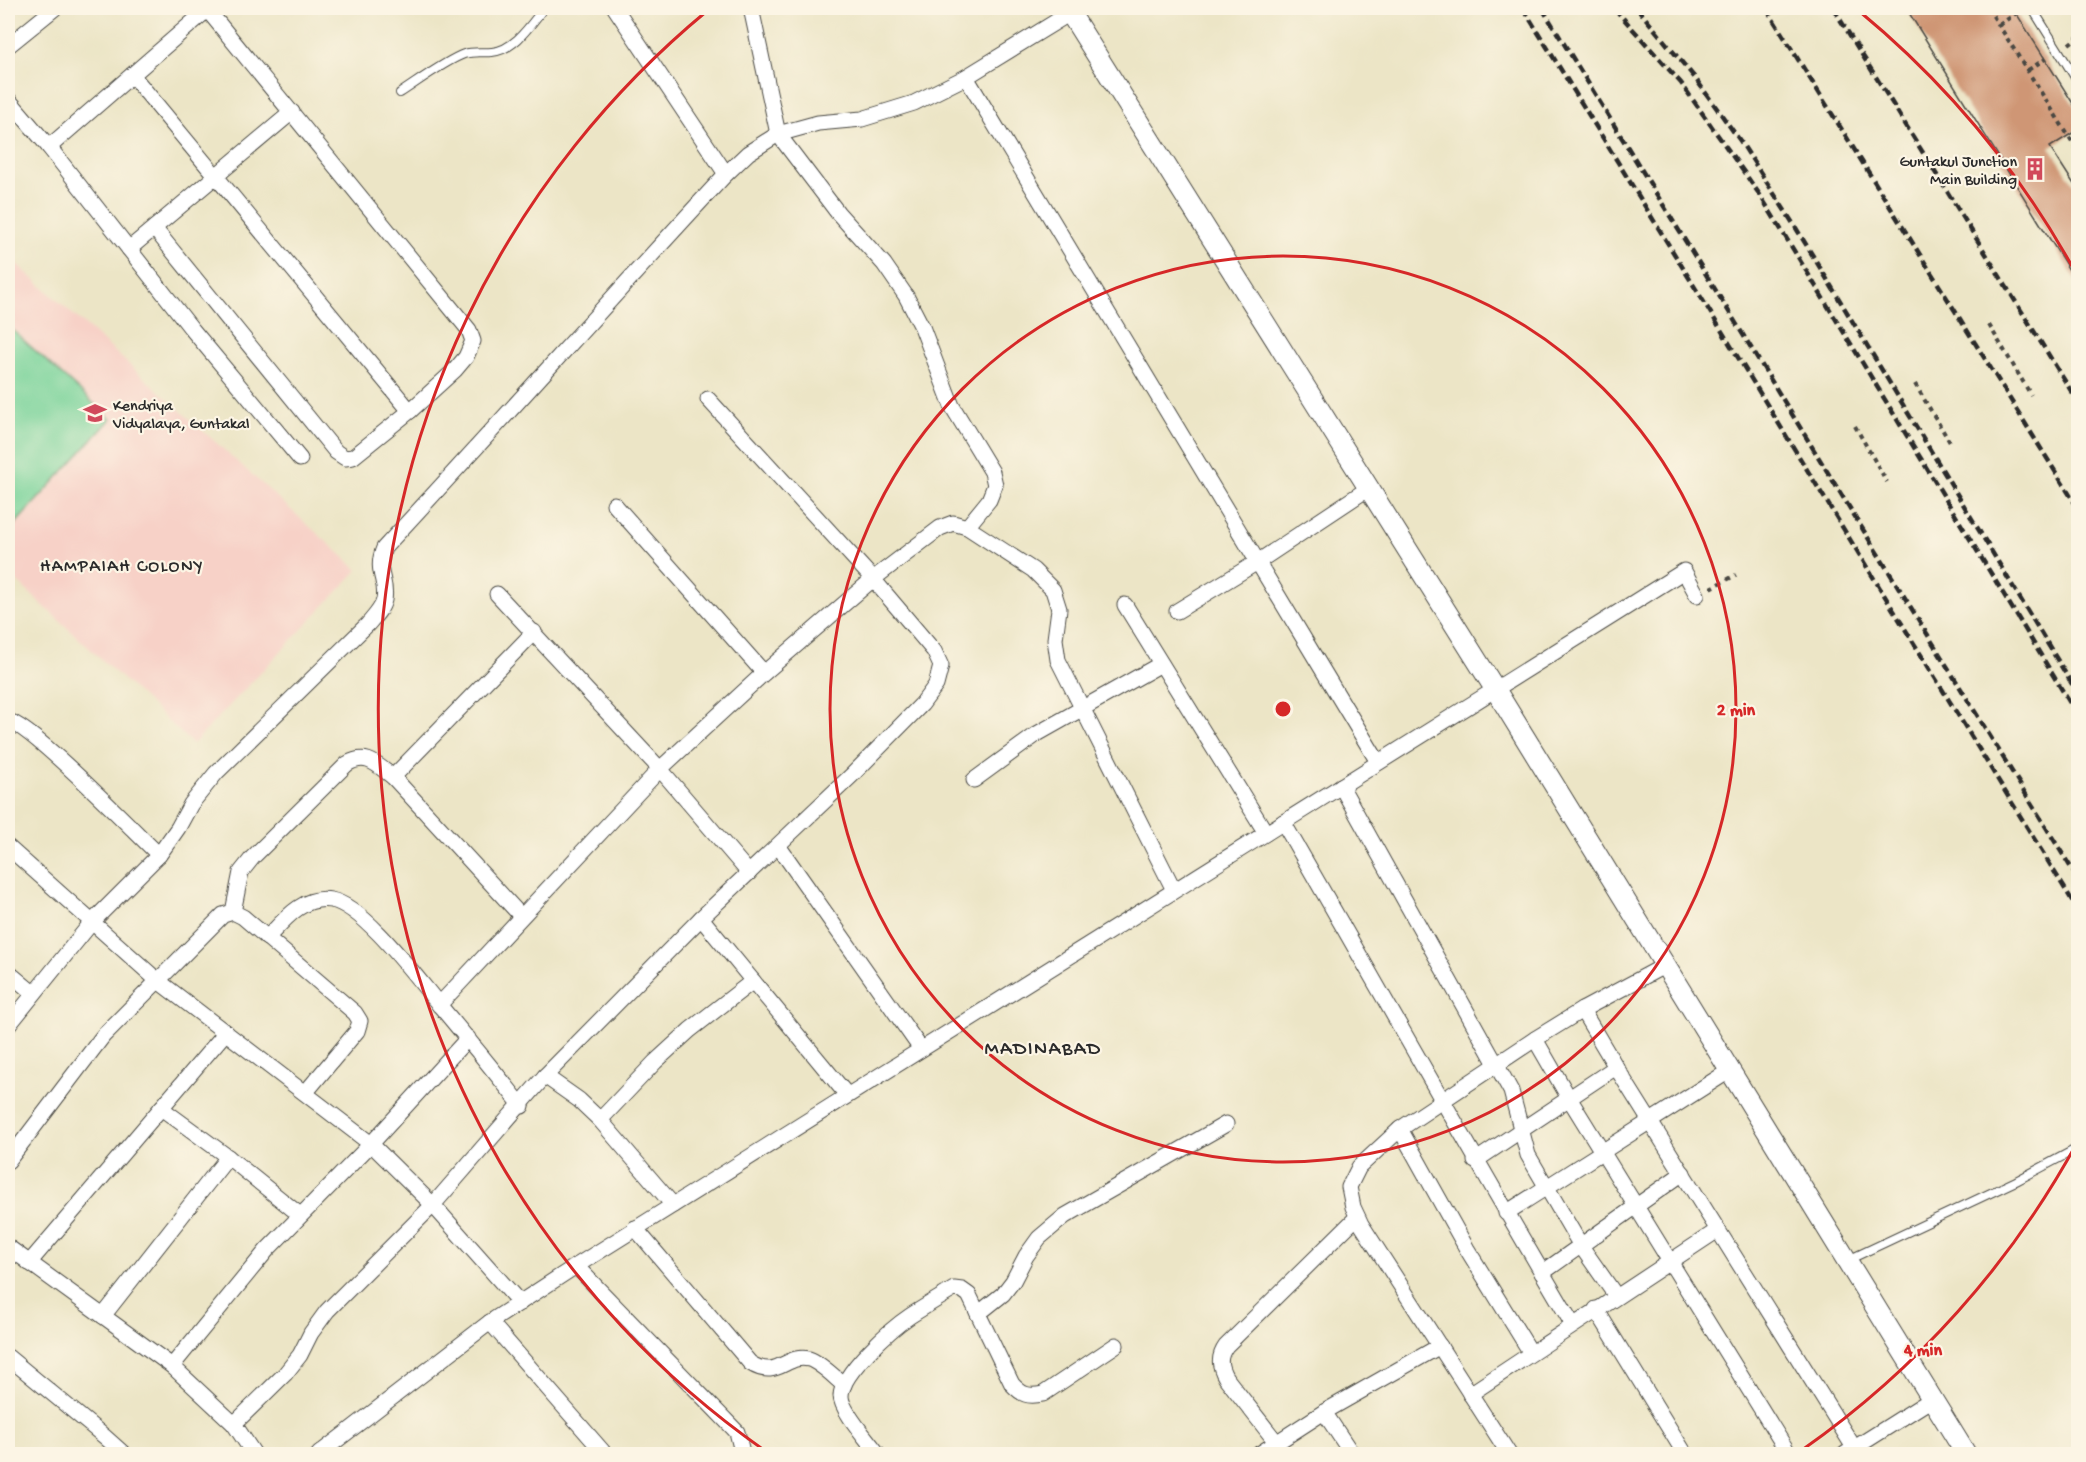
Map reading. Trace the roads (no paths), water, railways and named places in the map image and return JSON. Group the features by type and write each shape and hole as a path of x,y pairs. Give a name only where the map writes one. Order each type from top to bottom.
{"street":[{"path":"8,46 55,8"},
{"path":"49,147 207,8 469,330 473,341 466,357 410,411 354,457 345,458 336,452 154,228"},
{"path":"615,8 726,174"},
{"path":"751,8 778,134 831,205 885,264 906,296 922,327 952,406 992,472 995,485 989,500 967,527"},
{"path":"8,1026 92,922 159,855 191,804 216,773 368,624 384,599 379,560 384,548 726,174 748,153 778,134 818,123 862,119 914,103 966,77 1068,10 1495,689 1966,1455"},
{"path":"132,75 410,411"},
{"path":"966,77 1378,762"},
{"path":"8,99 49,147 191,328 300,459"},
{"path":"129,249 292,112"},
{"path":"234,1424 285,1374 300,1355 311,1333 327,1311 433,1205 522,1106 545,1076 701,918 851,777 922,704 936,685 941,666 934,651 873,579 708,399"},
{"path":"1177,611 1259,561 1368,488"},
{"path":"614,504 764,673"},
{"path":"439,1005 660,769 764,673 873,579 940,528 952,523 967,527 1033,570 1053,590 1059,609 1055,639 1058,660 1174,891"},
{"path":"319,1455 490,1322 635,1228 1495,689 1684,572 1697,596"},
{"path":"497,594 660,769 749,873"},
{"path":"1125,605 1266,833"},
{"path":"393,777 534,632"},
{"path":"974,780 1037,734 1161,664"},
{"path":"8,722 22,728 95,793 159,855"},
{"path":"233,912 242,872 253,856 346,765 356,759 364,759 393,777 521,916"},
{"path":"1341,786 1511,1091 1528,1155 1581,1246 1616,1296"},
{"path":"1283,822 1444,1100 1475,1161 1573,1325"},
{"path":"779,847 921,1050"},
{"path":"8,848 157,980 371,1144 433,1205 520,1303"},
{"path":"267,938 293,911 309,902 330,900 347,906 404,960 522,1106"},
{"path":"8,1161 103,1036 223,915 233,912 243,917 355,1013 360,1022 357,1031 306,1092"},
{"path":"701,918 847,1095"},
{"path":"1509,1455 1357,1217 1349,1187 1359,1167 1400,1129 1535,1039 1582,1010 1664,966"},
{"path":"8,972 33,993"},
{"path":"600,1120 655,1062 690,1030 753,981"},
{"path":"1582,1010 1853,1453 1932,1399"},
{"path":"29,1263 226,1032"},
{"path":"172,1365 267,1250 371,1144 468,1038"},
{"path":"1535,1039 1789,1455"},
{"path":"1475,1161 1616,1067"},
{"path":"1506,1213 1729,1071"},
{"path":"545,1076 579,1100 600,1120 673,1205"},
{"path":"161,1108 228,1157 300,1215"},
{"path":"978,1314 1003,1294 1039,1238 1065,1216 1226,1124"},
{"path":"1400,1129 1467,1249 1531,1353"},
{"path":"103,1316 228,1157"},
{"path":"1542,1273 1683,1173"},
{"path":"1277,1443 1226,1378 1220,1367 1221,1353 1357,1217"},
{"path":"635,1228 750,1363 760,1370 772,1370 801,1358 812,1360 844,1385"},
{"path":"1470,1394 1669,1260 1718,1230"},
{"path":"8,1247 172,1365 234,1424 254,1455"},
{"path":"576,1266 737,1432 741,1448 738,1455"},
{"path":"878,1455 847,1411 841,1397 844,1385 854,1370 883,1338 909,1317 954,1289 962,1290 969,1295 1012,1384 1021,1394 1030,1396 1043,1394 1116,1345"},
{"path":"1596,1309 1684,1455"},
{"path":"490,1322 605,1455"},
{"path":"1259,1455 1324,1412 1440,1346"},
{"path":"8,1357 124,1455"},
{"path":"1324,1412 1352,1455"}],"lane":[{"path":"400,93 463,54 477,51 494,52 508,47 544,8"},
{"path":"2032,8 2079,82"},
{"path":"1846,1261 2016,1181 2079,1148"}],"railway":[{"path":"1523,8 2078,910"},
{"path":"1542,8 2078,879"},
{"path":"1614,8 1681,83 1760,195 2078,716"},
{"path":"1637,8 1695,78 1741,142 1796,228 2078,694"},
{"path":"1766,8 2078,508"},
{"path":"1833,8 2078,402"}],"place":[{"name":"Guntakul Junction Main Building","path":"2035,169"},
{"name":"Kendriya Vidyalaya, Guntakal","path":"95,413"}],"district":[{"name":"HAMPAIAH COLONY","path":"122,565"},
{"name":"MADINABAD","path":"1043,1047"}]}
